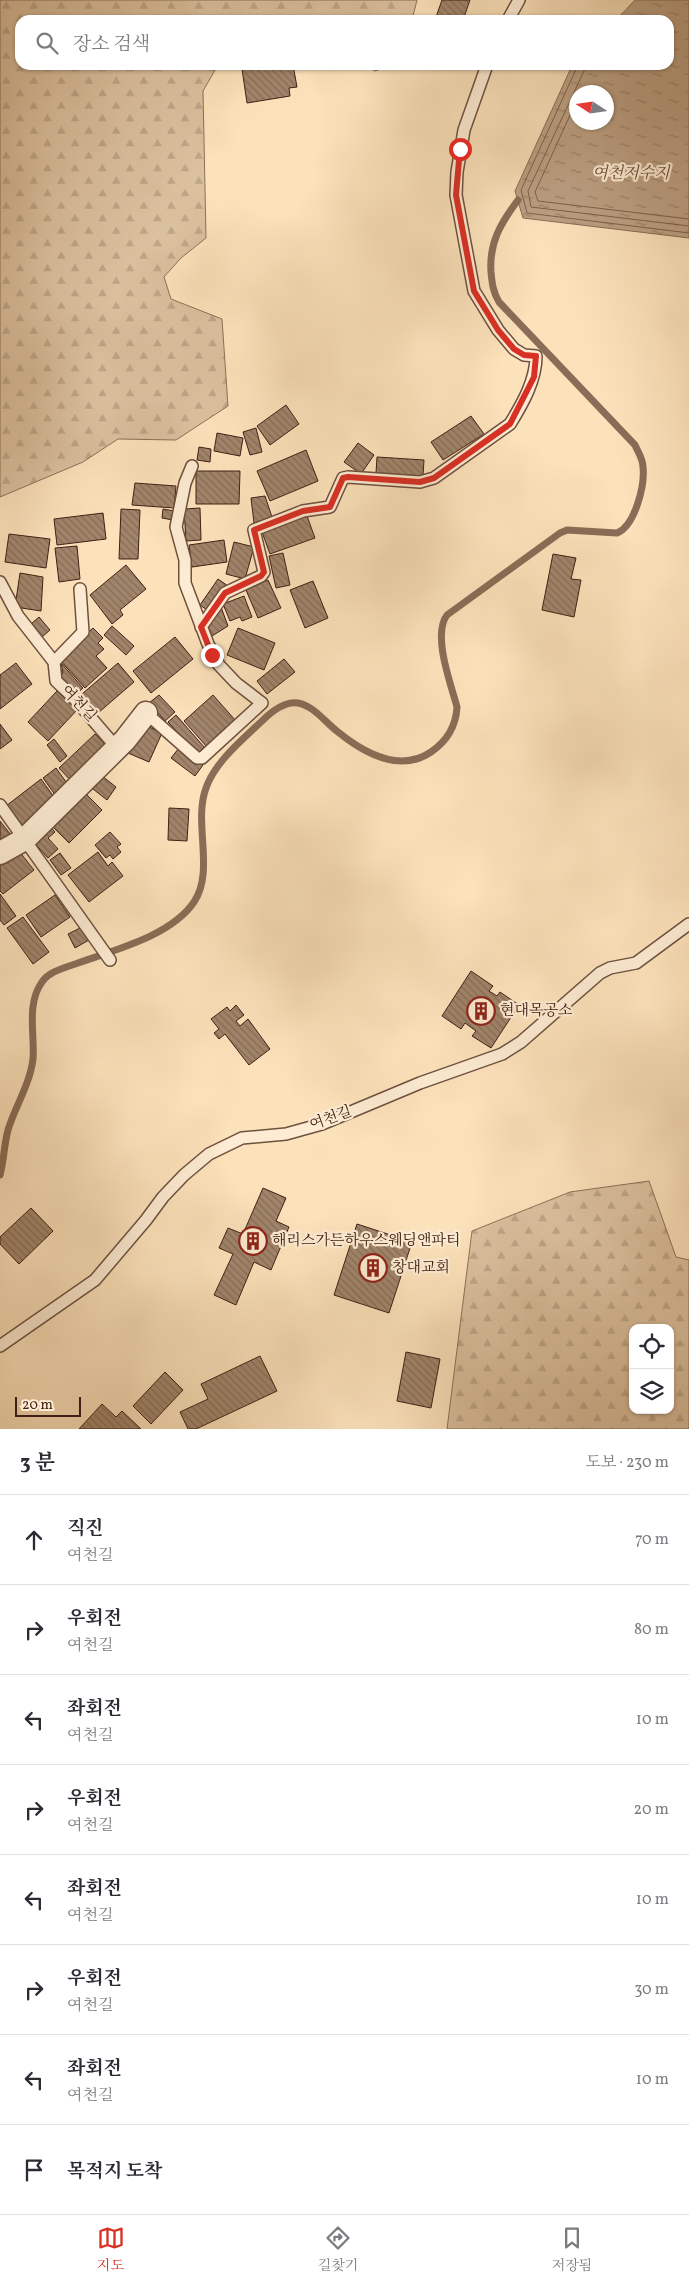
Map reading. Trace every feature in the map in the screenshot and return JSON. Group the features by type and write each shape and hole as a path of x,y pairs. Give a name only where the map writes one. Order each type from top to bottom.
{"street":[{"path":"0,852 25,839 117,748 146,713"}],"lane":[{"path":"511,15 519,0"},
{"path":"201,627 225,593 261,576 264,572 254,530 303,511 330,507 343,478 420,482 434,478 510,424 515,415 534,377 536,356 524,355 514,349 498,330 474,291 456,195 457,172 464,130 485,70"},
{"path":"146,713 198,758 202,758 262,703 236,683 219,666 201,627 185,583 185,560 176,527 184,482 192,466"},
{"name":"여천길","path":"0,582 18,616 54,662 56,681 73,697 117,748"},
{"path":"54,662 83,632 80,589"},
{"path":"0,805 110,960"},
{"name":"여천길","path":"0,1346 95,1280 163,1197 184,1175 209,1154 242,1138 286,1134 322,1124 420,1083 502,1054 521,1042 600,973 610,968 636,963 689,924"}],"green space":[{"path":"0,0 417,0 413,15 15,15 15,70 215,70 203,91 206,238 181,258 164,277 171,299 222,319 228,406 176,440 118,439 83,462 0,497"},
{"path":"649,1181 676,1257 689,1260 689,1429 447,1429 472,1231 570,1192"}],"water":[{"name":"여천저수지","path":"635,0 689,0 689,238 523,218 515,191 570,70 674,70 674,15 621,15"}],"building":[{"path":"442,0 470,0 465,15 437,15"},
{"path":"242,70 294,70 297,87 289,88 290,96 247,103"},
{"path":"286,405 299,424 270,445 257,426"},
{"path":"471,416 484,434 443,460 431,442"},
{"path":"256,428 262,452 250,455 243,432"},
{"path":"217,433 243,438 240,456 214,451"},
{"path":"358,443 374,455 361,474 344,462"},
{"path":"199,447 211,449 210,462 197,460"},
{"path":"306,450 318,481 270,501 257,471"},
{"path":"377,457 424,460 423,476 376,473"},
{"path":"196,471 240,471 239,504 196,504"},
{"path":"135,483 176,486 174,508 132,505"},
{"path":"265,496 272,517 254,523 251,498"},
{"path":"200,508 201,540 186,541 184,509"},
{"path":"121,509 140,510 138,559 119,559"},
{"path":"163,509 174,511 173,520 162,518"},
{"path":"103,513 106,539 57,545 54,519"},
{"path":"307,516 315,538 270,554 262,532"},
{"path":"9,534 50,539 46,568 5,562"},
{"path":"224,540 227,562 192,567 189,545"},
{"path":"234,542 254,547 245,579 226,574"},
{"path":"77,546 80,579 59,582 55,548"},
{"path":"283,553 290,585 276,588 269,556"},
{"path":"553,554 576,558 571,579 581,580 574,617 542,610"},
{"path":"126,565 146,589 120,610 123,615 112,624 90,595"},
{"path":"20,573 43,577 41,611 15,607"},
{"path":"218,579 228,586 210,612 200,605"},
{"path":"268,580 281,608 258,618 246,590"},
{"path":"313,581 328,618 305,628 290,590"},
{"path":"244,596 252,617 242,621 240,617 230,621 223,604"},
{"path":"221,607 228,626 212,636 208,628"},
{"path":"39,617 50,630 42,637 31,624"},
{"path":"112,626 134,646 126,655 104,635"},
{"path":"93,628 103,638 98,643 104,649 96,656 107,668 85,688 59,659"},
{"path":"238,628 275,643 264,670 227,655"},
{"path":"175,637 193,659 151,693 133,671"},
{"path":"284,659 295,672 267,694 257,681"},
{"path":"16,663 32,684 0,709 0,675"},
{"path":"61,663 83,688 75,695 59,676 63,673"},
{"path":"118,663 134,682 98,713 82,694"},
{"path":"57,691 77,710 48,741 28,722"},
{"path":"159,695 175,712 165,721 149,703"},
{"path":"213,695 236,721 207,747 184,721"},
{"path":"176,715 205,748 198,755 168,722"},
{"path":"141,723 162,733 149,762 128,753"},
{"path":"0,724 12,740 0,749"},
{"path":"95,734 108,748 72,782 59,768"},
{"path":"54,739 67,756 60,762 47,745"},
{"path":"179,748 203,765 195,776 171,758"},
{"path":"56,768 69,786 56,796 43,778"},
{"path":"97,772 116,787 107,800 88,785"},
{"path":"41,779 54,797 45,803 48,808 21,828 6,806"},
{"path":"81,789 102,810 69,843 48,822"},
{"path":"169,808 189,809 187,841 168,840"},
{"path":"0,821 11,835 0,844"},
{"path":"48,824 55,832 48,838 58,849 48,858 31,839"},
{"path":"110,832 121,844 117,847 121,852 113,859 110,855 106,858 95,845"},
{"path":"18,850 34,870 3,894 0,891 0,865"},
{"path":"98,852 108,866 112,862 123,876 89,902 68,875"},
{"path":"60,853 71,868 61,875 50,860"},
{"path":"0,894 16,916 4,925 0,920"},
{"path":"55,895 70,917 41,937 26,915"},
{"path":"23,917 49,952 33,964 7,928"},
{"path":"82,927 89,940 75,948 68,934"},
{"name":"현대목공소","path":"471,971 493,986 489,991 497,996 500,992 519,1005 491,1048 472,1036 476,1031 465,1023 461,1029 442,1016"},
{"path":"236,1005 244,1015 236,1021 240,1026 248,1019 270,1049 249,1065 225,1034 219,1039 214,1033 219,1029 211,1019 227,1007 230,1011"},
{"name":"해리스가든하우스웨딩앤파티","path":"263,1188 286,1198 276,1221 289,1227 271,1270 254,1262 236,1305 214,1295 233,1254 219,1248 228,1228 243,1234"},
{"path":"31,1208 53,1231 19,1264 0,1244 0,1237"},
{"name":"창대교회","path":"357,1224 412,1242 389,1313 334,1295"},
{"path":"406,1352 440,1359 431,1408 397,1401"},
{"path":"260,1356 277,1391 196,1429 188,1429 180,1412 208,1399 201,1384"},
{"path":"165,1372 183,1390 151,1424 133,1406"},
{"path":"102,1404 116,1417 122,1411 141,1429 79,1429"}],"waterway":[{"path":"0,1175 8,1130 26,1086 33,1059 32,1020 37,991 45,978 53,972 124,947 157,933 184,914 194,902 200,890 203,876 203,802 210,778 222,760 274,711 283,705 293,703 309,707 348,740 383,758 407,761 431,752 442,743 453,727 457,707 442,647 441,635 447,615 560,533 567,530 617,533 623,529 634,514 638,504 643,475 643,464 635,445 499,302 495,295 491,272 494,242 501,225 518,200"}],"place":[{"name":"현대목공소","path":"481,1011"},
{"name":"해리스가든하우스웨딩앤파티","path":"253,1241"},
{"name":"창대교회","path":"373,1268"}],"route":[{"path":"212,655 201,627 225,593 261,576 264,572 254,530 303,511 324,506 330,507 334,503 343,478 420,482 434,478 510,424 534,377 536,356 524,355 514,349 498,330 474,291 456,195 460,149"}]}
